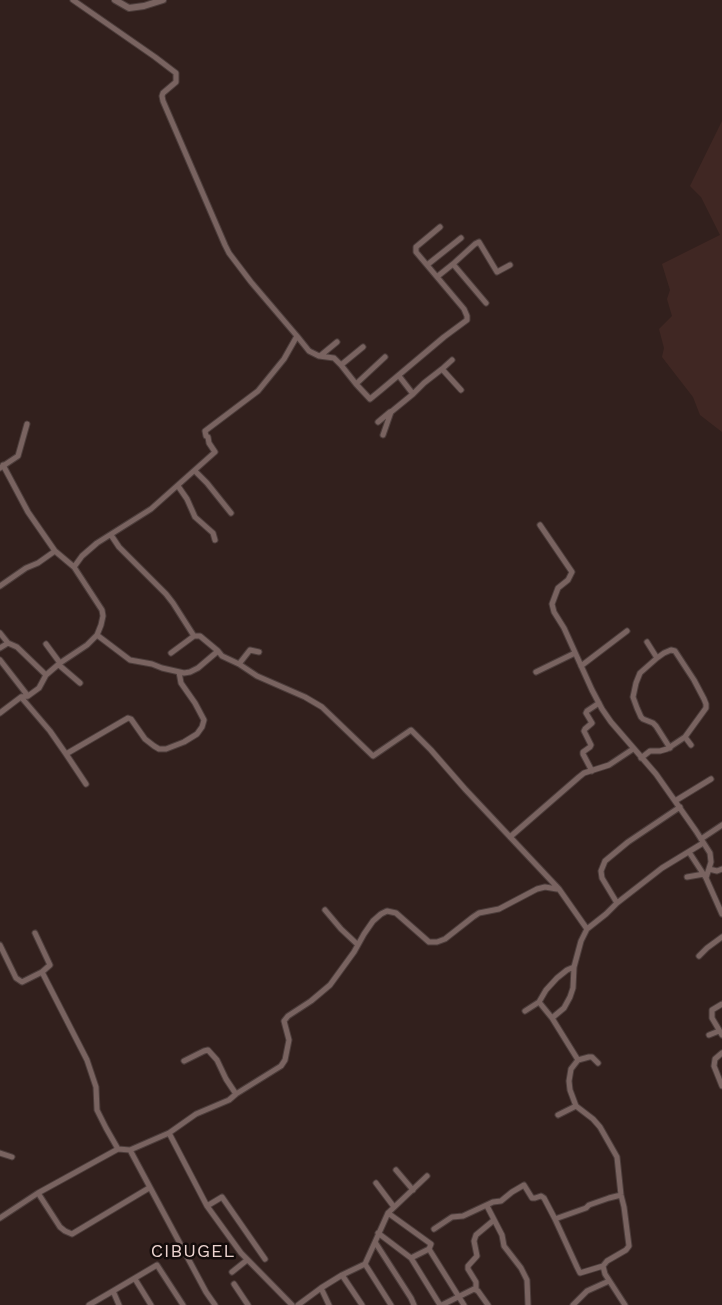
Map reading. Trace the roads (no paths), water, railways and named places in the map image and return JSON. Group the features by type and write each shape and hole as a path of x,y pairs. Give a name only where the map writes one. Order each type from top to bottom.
{"street":[{"path":"73,0 176,73 176,82 163,93 163,101 229,254 250,282 309,351 319,356 334,358 370,399 467,320 468,316 464,310 438,276 417,254 416,247 440,227"},
{"path":"115,0 129,8 163,0"},
{"path":"427,265 461,238"},
{"path":"438,276 479,242 497,272 510,265"},
{"path":"453,264 486,303"},
{"path":"74,566 82,556 97,544 151,509 216,452 209,443 205,431 258,391 284,359 297,336"},
{"path":"319,356 337,342"},
{"path":"341,365 363,347"},
{"path":"356,384 385,357"},
{"path":"378,422 452,360"},
{"path":"442,369 461,390"},
{"path":"399,376 413,394"},
{"path":"383,435 391,412"},
{"path":"0,713 21,697 28,696 39,688 46,675 87,645 97,635 103,616 102,610 74,566 55,551 28,512 2,466 18,456 27,424"},
{"path":"195,471 231,513"},
{"path":"178,486 195,516 213,533 215,540"},
{"path":"540,525 572,572 568,580 558,588 552,604 554,612 564,628 599,703 611,722 656,774 710,853 709,869 705,876"},
{"path":"111,535 119,547 174,603 194,636"},
{"path":"0,586 55,551"},
{"path":"581,666 627,631"},
{"path":"0,633 8,643 18,647 46,675"},
{"path":"97,635 130,660 179,672 190,672 218,651"},
{"path":"171,653 194,636 200,636 222,656 257,676 305,697 322,707 373,756 411,730 432,750 465,789 558,889 587,928"},
{"path":"647,642 657,658"},
{"path":"0,648 8,643"},
{"path":"46,644 59,664 80,683"},
{"path":"239,664 250,650 259,652"},
{"path":"641,758 652,751 670,748 685,737 706,708 704,698 694,680 675,651 671,650 657,658 640,673 633,696 643,719 653,722 670,748"},
{"path":"536,672 575,653"},
{"path":"0,660 28,696"},
{"path":"66,754 128,718 131,719 145,739 160,749 166,749 184,742 197,734 204,720 181,683 179,672"},
{"path":"21,697 50,731 86,784"},
{"path":"592,771 583,754 591,745 584,729 592,723 586,713 587,711 599,703"},
{"path":"685,737 691,745"},
{"path":"510,837 579,777 610,765 633,749"},
{"path":"675,801 711,779"},
{"path":"616,903 602,878 601,871 605,862 628,842 680,807"},
{"path":"552,1018 564,1008 570,997 573,988 574,967 581,941 587,928 606,914 616,903 662,868 689,852 722,825"},
{"path":"689,852 705,876 722,914"},
{"path":"709,869 717,871 722,869"},
{"path":"687,877 705,876"},
{"path":"0,1218 38,1193 118,1149 130,1150 169,1133 196,1114 229,1100 280,1066 285,1060 289,1040 284,1021 288,1016 312,1001 330,985 354,952 357,944 373,921 387,910 398,915 429,942 437,942 445,939 480,913 499,909 537,889 544,887 558,889"},
{"path":"325,910 357,944"},
{"path":"0,945 3,958 16,978 22,982 42,972 50,965 35,933"},
{"path":"699,956 722,937"},
{"path":"525,1011 539,1002 546,990 557,978 574,967"},
{"path":"42,972 88,1060 96,1087 97,1110 118,1149"},
{"path":"539,1002 552,1018 578,1060"},
{"path":"710,1035 721,1033 712,1018 712,1010 722,1004"},
{"path":"184,1061 208,1050 217,1060 236,1094"},
{"path":"722,1053 715,1059 714,1066 722,1086"},
{"path":"434,1229 452,1217 463,1216 493,1202 501,1201 524,1185 532,1198 543,1196 580,1273 603,1266 607,1261 628,1248 617,1157 600,1127 576,1106 570,1090 571,1069 578,1060 592,1057 598,1063"},
{"path":"558,1116 576,1106"},
{"path":"169,1133 207,1206 247,1260 292,1305"},
{"path":"130,1150 206,1292 215,1305"},
{"path":"0,1153 12,1157"},
{"path":"396,1170 413,1190"},
{"path":"298,1305 321,1288 364,1264 388,1213 428,1176"},
{"path":"376,1183 394,1207"},
{"path":"38,1193 60,1227 65,1232 72,1234 149,1188"},
{"path":"555,1219 586,1208 589,1205 621,1195"},
{"path":"207,1206 222,1197 265,1259"},
{"path":"487,1206 502,1235 504,1246 527,1280 528,1305"},
{"path":"388,1213 431,1244 429,1249 464,1305"},
{"path":"488,1305 476,1289 476,1282 468,1266 477,1256 474,1241 476,1235 494,1220"},
{"path":"378,1234 411,1258 441,1305 476,1289"},
{"path":"375,1242 414,1305"},
{"path":"411,1258 429,1249"},
{"path":"232,1272 247,1260"},
{"path":"364,1264 391,1305"},
{"path":"90,1305 157,1265 183,1305"},
{"path":"603,1266 605,1274 624,1305"},
{"path":"342,1275 362,1305"},
{"path":"135,1279 152,1305"},
{"path":"573,1305 587,1291 609,1281"},
{"path":"234,1284 248,1305"},
{"path":"321,1288 329,1305"},
{"path":"113,1291 119,1305"}],"district":[{"name":"CIBUGEL","path":"193,1252"}]}
